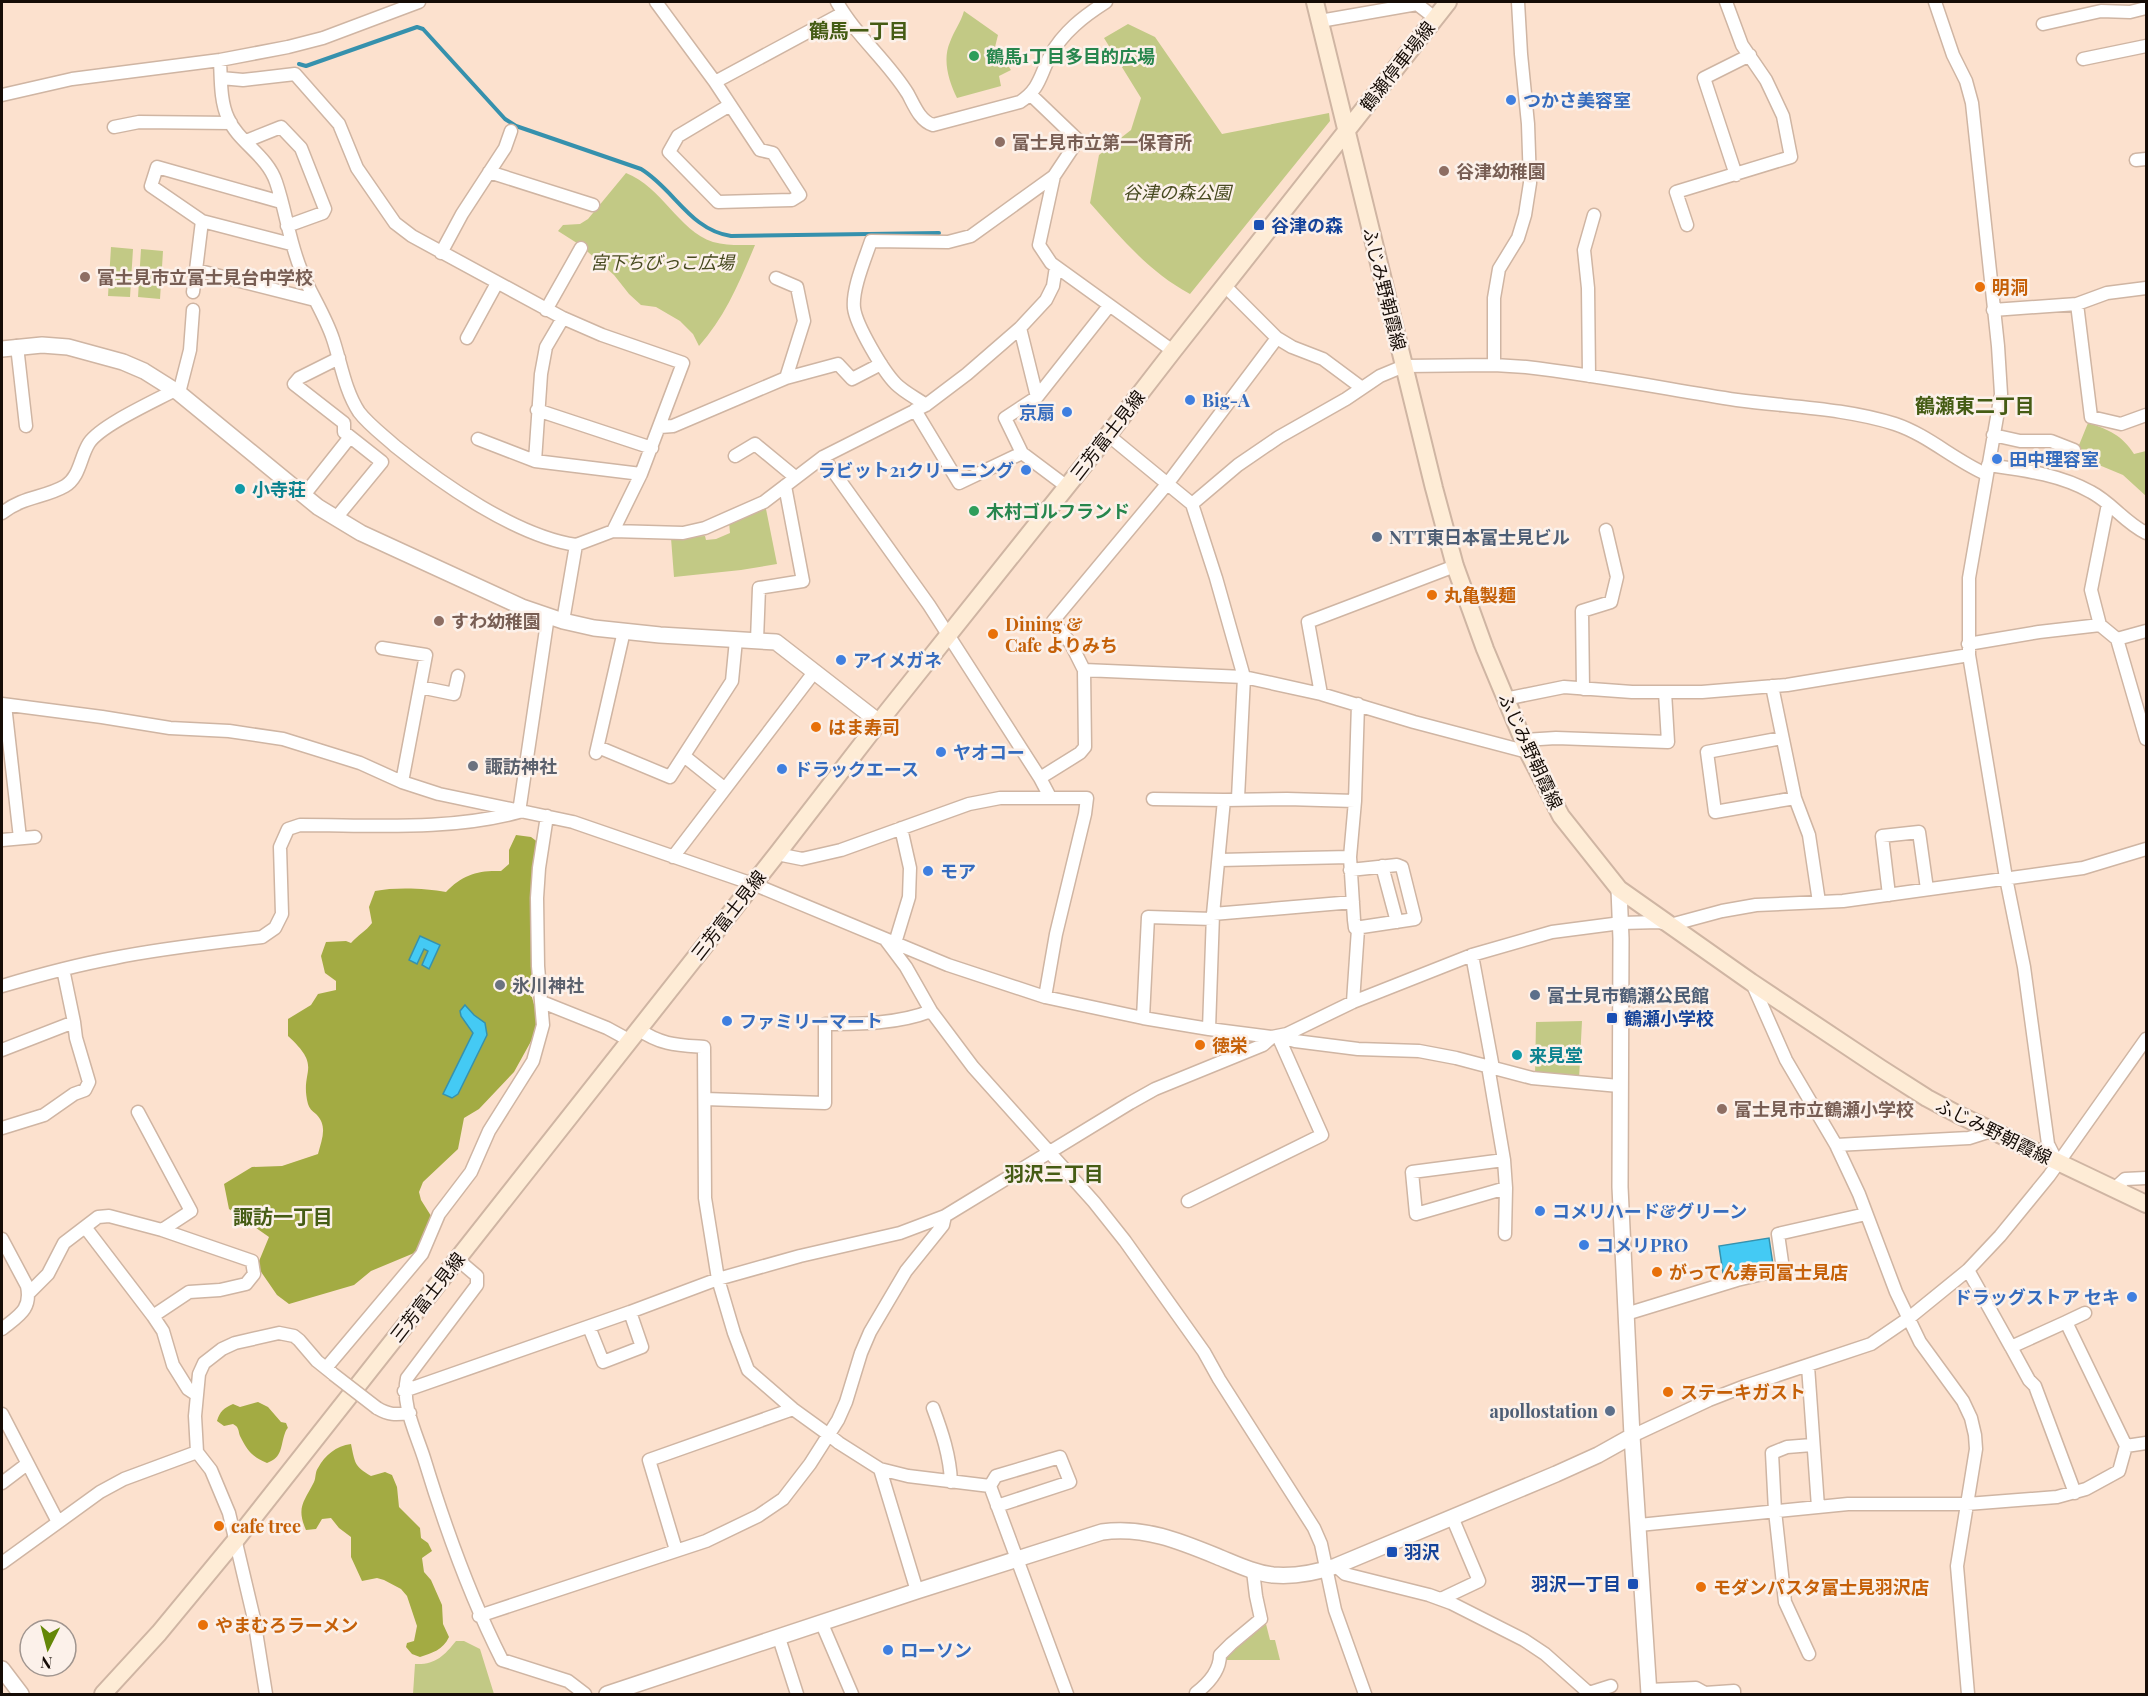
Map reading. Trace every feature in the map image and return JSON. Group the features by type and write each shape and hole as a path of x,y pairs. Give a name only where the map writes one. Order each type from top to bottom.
{"main road":[{"name":"ふじみ野朝霞線","path":"1315,2 1455,566 1505,699 1561,816 1619,889 1751,982 1927,1098 1991,1131 2146,1204"},
{"name":"鶴瀬停車場線","path":"1346,131 1448,2"},
{"name":"三芳富士見線","path":"103,1695 159,1633 235,1541 1346,131"}],"street":[{"path":"2,96 72,80 220,60 323,38 419,2"},
{"path":"656,2 715,82 760,150 773,153 800,195 792,200 718,202 669,152 678,136 730,105"},
{"path":"715,82 840,7 900,81 922,117 927,123 933,125 1020,102 1031,95 1050,55 1074,24 1106,2"},
{"path":"1494,365 1494,298 1499,269 1518,238 1525,215 1530,183 1518,2"},
{"path":"1687,225 1676,192 1791,158 1783,116 1766,80 1742,45 1726,2"},
{"path":"1935,2 1953,55 1966,81 1972,103 2001,394 1969,578 1968,650 2006,878 2024,967 2048,1144 2057,1162"},
{"path":"1320,21 1417,4 1435,18"},
{"path":"2043,24 2101,11 2130,12 2146,8"},
{"path":"2083,59 2146,46"},
{"path":"1736,175 1704,78 1750,55"},
{"path":"220,60 226,116 269,167 276,181 291,244 332,337 351,397 359,412 371,426 417,463 475,502 550,539 576,545 614,531 683,533 705,528 764,502 823,456 920,408 967,374 1020,328 1046,300 1053,286 1056,267"},
{"path":"221,78 243,80 295,74 339,124 357,168 395,223 412,236 562,318 602,335 683,363 652,448 614,531"},
{"path":"1022,453 959,483 920,408 896,384 881,364 856,320 854,306 871,241 948,242 971,236 1054,176 1078,140 1031,95"},
{"path":"114,127 138,122 231,123"},
{"path":"246,141 281,128 301,148 325,209 323,213 287,226"},
{"path":"441,253 462,214 506,148 511,131"},
{"path":"281,202 157,167 151,186 202,220 291,244"},
{"path":"489,172 593,205"},
{"path":"1054,176 1039,244 1051,263 1173,351"},
{"path":"1589,375 1588,288 1584,250 1594,215"},
{"path":"193,292 202,220"},
{"path":"546,310 581,248"},
{"path":"196,270 315,300"},
{"path":"776,278 797,287 804,321 786,378"},
{"path":"467,338 497,283"},
{"path":"1225,286 1277,338 1292,347 1323,359 1362,388"},
{"path":"1994,310 2077,304 2107,293 2146,288"},
{"path":"2077,304 2091,417 2121,424 2146,415"},
{"path":"1066,486 1022,453 1005,418 1037,397 1109,306"},
{"path":"2,513 14,503 65,486 75,476 89,442 103,430 177,392 190,350 193,310"},
{"path":"535,461 537,410 546,347 562,318"},
{"path":"1020,328 1037,397"},
{"path":"1040,778 1080,753 1084,747 1084,670 1071,644 1053,621 1168,483 1277,338"},
{"path":"2,349 42,345 68,347 98,354 144,371 177,392 304,495 361,533 522,607 563,621 594,628 624,631 776,642 879,722"},
{"path":"17,346 26,426"},
{"path":"336,518 382,462 344,432 344,423 294,384 299,378 339,358"},
{"path":"660,427 673,426 786,378 838,364 852,379 881,364"},
{"path":"1192,504 1238,465 1380,376 1404,366 1494,365 1589,375 1738,400 1855,415 1894,424 1923,436 1964,465 1987,470 2045,473 2091,491 2131,525 2146,533"},
{"path":"537,410 652,448"},
{"path":"1108,435 1192,504 1244,677 1238,798"},
{"path":"1993,435 2020,441 2051,441 2074,450"},
{"path":"304,495 350,437"},
{"path":"478,439 535,461 641,474"},
{"path":"735,456 755,444 795,477"},
{"path":"823,456 949,635 1050,797"},
{"path":"757,640 759,588 803,581 785,486"},
{"path":"2108,504 2091,590 2100,625 2117,639 2146,739"},
{"path":"1583,689 1581,611 1611,602 1617,577 1606,530"},
{"path":"563,621 576,545"},
{"path":"1322,694 1308,622 1455,566"},
{"path":"519,812 548,616"},
{"path":"1505,699 1564,687 1665,693 1772,686 1968,650 2039,632 2100,625"},
{"path":"624,631 597,750 670,777 732,681 736,640"},
{"path":"2117,639 2146,631"},
{"path":"382,648 426,655 402,782"},
{"path":"1084,670 1244,677 1322,694 1414,722 1526,746 1556,738 1668,742 1665,693"},
{"path":"673,857 815,671"},
{"path":"420,687 454,694 458,676"},
{"path":"1772,686 1794,798 1809,835 1819,902"},
{"path":"20,838 3,704 170,728 229,731 283,739 360,763 402,782 439,794 573,822 753,884 948,965 1045,997 1143,1018 1209,1029 1358,1049 1419,1052 1456,1058 1532,1078 1619,1086"},
{"path":"1353,1002 1358,929 1355,928 1350,864 1355,801 1358,704"},
{"path":"1782,738 1707,752 1715,812 1794,798"},
{"path":"684,756 724,788"},
{"path":"777,854 802,859 841,850 969,804 1000,798 1087,798 1088,802 1056,934 1045,997"},
{"path":"1153,799 1224,800 1238,798 1355,801"},
{"path":"1209,1029 1213,917 1224,800"},
{"path":"2,986 63,969 168,948 262,937 275,928 282,914 280,847 288,830 300,825 458,824 498,818 519,812"},
{"path":"330,1371 422,1254 439,1214 471,1172 489,1131 533,1061 543,1025 538,966 537,898 538,868 547,816"},
{"path":"890,941 909,897 910,868 901,828"},
{"path":"1889,895 1882,836 1919,832 1928,889"},
{"path":"2,840 35,837"},
{"path":"404,1391 718,1279 800,1256 900,1233 945,1216 1155,1089 1263,1046 1275,1037 1287,1034 1353,1002 1472,955 1552,932 1621,923 1659,922 1670,925 1722,911 1756,905 1843,901 2083,868 2146,849"},
{"path":"1220,860 1397,865 1402,867 1415,919 1358,929"},
{"path":"1382,866 1397,922"},
{"path":"1619,889 1621,923 1620,1187 1632,1436 1649,1692 1696,1688 1705,1693 1734,1691 1734,1695"},
{"path":"1143,1018 1148,917 1213,917 1353,902"},
{"path":"890,941 931,1011 973,1067 1125,1241 1204,1352 1314,1528 1331,1568 1335,1610 1365,1695"},
{"path":"1472,955 1504,1160 1505,1234"},
{"path":"2,1128 44,1115 74,1094 85,1090 89,1082 76,1038 63,969"},
{"path":"1751,982 1786,1060 1836,1145 1866,1214 1896,1293 1920,1342 1963,1401 1971,1418 1976,1449 1957,1566 1968,1695"},
{"path":"542,1002 607,1028 671,1045 704,1047 705,1198 718,1279 734,1334 748,1370 793,1409 839,1443 880,1469 908,1476 990,1486"},
{"path":"705,1099 825,1102 825,1024 886,1021 915,1017 931,1011"},
{"path":"2,1050 74,1022"},
{"path":"1188,1201 1323,1134 1275,1037"},
{"path":"607,1695 1094,1534 1146,1531 1253,1571 1272,1575 1293,1576 1331,1568 1588,1460 1632,1436 1718,1397 1871,1344 1909,1318 1968,1270 2000,1236 2049,1176 2146,1039"},
{"path":"138,1112 190,1211 162,1230"},
{"path":"1836,1145 1969,1138 1991,1131"},
{"path":"1504,1160 1413,1172 1416,1214 1506,1188"},
{"path":"2114,1189 2125,1179 2146,1178"},
{"path":"1626,1314 1737,1280 1783,1269 1778,1233 1866,1214"},
{"path":"28,1294 48,1274 64,1243 98,1217 109,1216 162,1230 252,1261 254,1274 246,1284 220,1290 189,1292 153,1316"},
{"path":"480,1616 706,1541 735,1528 783,1499 829,1435 843,1409 870,1332 906,1270 944,1225 945,1216"},
{"path":"85,1227 163,1331 173,1365 188,1389 197,1395"},
{"path":"2,1239 27,1286 28,1294 25,1310 2,1329"},
{"path":"457,1259 477,1276 477,1285 407,1378 404,1391 410,1413 443,1522 480,1616 502,1660 568,1681 585,1695"},
{"path":"1968,1270 2029,1380 2035,1386 2075,1493"},
{"path":"589,1326 603,1362 642,1347 630,1312"},
{"path":"2011,1347 2085,1313"},
{"path":"1639,1525 1818,1507 1889,1503 1967,1503 2056,1497 2075,1493 2097,1483 2119,1471 2126,1446 2066,1322"},
{"path":"266,1695 254,1618 229,1513 211,1470 197,1452 195,1416 199,1374 204,1363 235,1343 271,1333 294,1336 330,1371 376,1408 395,1416 410,1413"},
{"path":"1808,1366 1818,1507"},
{"path":"933,1408 948,1456 951,1482"},
{"path":"676,1550 649,1460 793,1409"},
{"path":"2,1414 58,1522"},
{"path":"2126,1446 2146,1443"},
{"path":"1809,1654 1785,1602 1775,1511 1772,1453 1787,1447 1812,1445"},
{"path":"2,1563 100,1492 124,1479 197,1452"},
{"path":"990,1486 996,1476 1060,1456 1070,1482 997,1506"},
{"path":"2,1483 27,1464"},
{"path":"880,1469 917,1591"},
{"path":"990,1486 1067,1695"},
{"path":"1441,1599 1479,1581 1452,1517"},
{"path":"1331,1568 1345,1574 1441,1599 1524,1640 1545,1654 1589,1694 1611,1686"},
{"path":"1195,1694 1212,1678 1220,1664 1220,1655 1261,1620 1253,1571"},
{"path":"822,1624 852,1695"},
{"path":"779,1638 797,1695"},
{"path":"2,1669 21,1695"}],"green space":[{"name":"鶴馬1丁目多目的広場","path":"964,11 998,35 995,47 1011,70 999,76 1001,86 957,98 949,78 947,56 950,42"},
{"name":"谷津の森公園","path":"1128,24 1155,37 1222,134 1329,113 1330,121 1190,294 1148,265 1090,203 1099,155 1131,130 1141,98 1104,38"},
{"name":"宮下ちびっこ広場","path":"626,173 639,179 650,188 680,219 701,236 724,244 755,245 724,311 699,346 693,334 680,321 656,307 641,305 614,275 580,245 558,231 563,225 580,224 588,219"},
{"path":"111,247 133,249 130,297 108,296"},
{"path":"141,249 163,251 160,299 138,297"},
{"path":"2088,423 2114,434 2125,442 2134,454 2146,451 2146,496 2123,475 2075,455"},
{"path":"765,504 777,564 674,577 671,538 705,536 706,540 716,539 730,533 729,522"},
{"path":"516,835 531,837 539,843 535,983 531,994 540,1025 514,1072 479,1109 464,1118 458,1149 423,1182 419,1192 421,1200 433,1219 419,1251 371,1271 354,1285 289,1304 277,1295 257,1266 269,1237 229,1209 224,1184 252,1167 282,1166 318,1154 323,1133 322,1123 308,1105 306,1083 308,1063 299,1047 288,1036 288,1019 311,1005 318,994 336,990 336,981 325,973 321,956 326,942 351,943 370,926 372,923 369,907 375,891 410,888 446,892 458,881 471,875 485,871 501,871 509,864 509,850"},
{"path":"1582,1021 1579,1079 1535,1076 1536,1022"},
{"path":"258,1402 268,1407 281,1422 286,1423 288,1428 278,1455 267,1463 254,1456 248,1449 236,1426 233,1424 224,1426 217,1421 223,1410 233,1404 240,1407"},
{"path":"351,1444 355,1460 361,1469 371,1476 385,1472 392,1475 397,1487 399,1507 420,1528 421,1538 428,1543 432,1551 422,1558 424,1572 431,1580 442,1605 443,1624 449,1637 440,1648 429,1654 420,1657 412,1654 406,1647 407,1643 414,1641 417,1626 407,1596 401,1589 377,1578 362,1581 351,1557 351,1537 331,1518 322,1519 316,1529 306,1530 303,1522 302,1505 314,1482 316,1471 328,1455 336,1449"},
{"path":"1266,1624 1270,1640 1275,1640 1280,1660 1225,1660 1234,1648"},
{"path":"456,1641 464,1641 480,1649 494,1694 413,1694 415,1664 434,1661"}],"water":[{"path":"420,936 440,945 429,969 422,965 428,951 424,949 417,964 409,960"},
{"path":"465,1005 485,1023 487,1035 458,1094 452,1098 443,1094 473,1033 461,1016 460,1011"},
{"path":"1769,1238 1773,1265 1723,1273 1719,1246"}],"waterway":[{"path":"299,64 306,66 417,27 423,29 505,119 516,126 641,169 653,177 693,217 704,226 717,232 731,236 939,233"}],"place":[{"name":"鶴馬1丁目多目的広場","path":"974,56"},
{"name":"つかさ美容室","path":"1511,100"},
{"name":"富士見市立第一保育所","path":"1000,142"},
{"name":"谷津幼稚園","path":"1444,171"},
{"name":"谷津の森","path":"1259,225"},
{"name":"富士見市立富士見台中学校","path":"85,277"},
{"name":"明洞","path":"1980,287"},
{"name":"Big-A","path":"1190,400"},
{"name":"京扇","path":"1067,412"},
{"name":"田中理容室","path":"1997,459"},
{"name":"ラビット21クリーニング","path":"1026,470"},
{"name":"小寺荘","path":"240,489"},
{"name":"木村ゴルフランド","path":"974,511"},
{"name":"NTT東日本富士見ビル","path":"1377,537"},
{"name":"丸亀製麺","path":"1432,595"},
{"name":"すわ幼稚園","path":"439,621"},
{"name":"Dining & Cafe よりみち","path":"993,634"},
{"name":"アイメガネ","path":"841,660"},
{"name":"はま寿司","path":"816,727"},
{"name":"ヤオコー","path":"941,752"},
{"name":"諏訪神社","path":"473,766"},
{"name":"ドラックエース","path":"782,769"},
{"name":"モア","path":"928,871"},
{"name":"氷川神社","path":"500,985"},
{"name":"富士見市鶴瀬公民館","path":"1535,995"},
{"name":"鶴瀬小学校","path":"1612,1018"},
{"name":"ファミリーマート","path":"727,1021"},
{"name":"徳栄","path":"1200,1045"},
{"name":"来見堂","path":"1517,1055"},
{"name":"富士見市立鶴瀬小学校","path":"1722,1109"},
{"name":"コメリハード&グリーン","path":"1540,1211"},
{"name":"コメリPRO","path":"1584,1245"},
{"name":"がってん寿司富士見店","path":"1657,1272"},
{"name":"ドラッグストア セキ","path":"2132,1297"},
{"name":"ステーキガスト","path":"1668,1392"},
{"name":"apollostation","path":"1610,1411"},
{"name":"cafe tree","path":"219,1526"},
{"name":"羽沢","path":"1392,1552"},
{"name":"羽沢一丁目","path":"1633,1584"},
{"name":"モダンパスタ富士見羽沢店","path":"1701,1587"},
{"name":"やまむろラーメン","path":"203,1625"},
{"name":"ローソン","path":"888,1650"}],"district":[{"name":"鶴馬一丁目","path":"859,29"},
{"name":"鶴瀬東二丁目","path":"1975,404"},
{"name":"羽沢三丁目","path":"1054,1172"},
{"name":"諏訪一丁目","path":"283,1215"}]}
